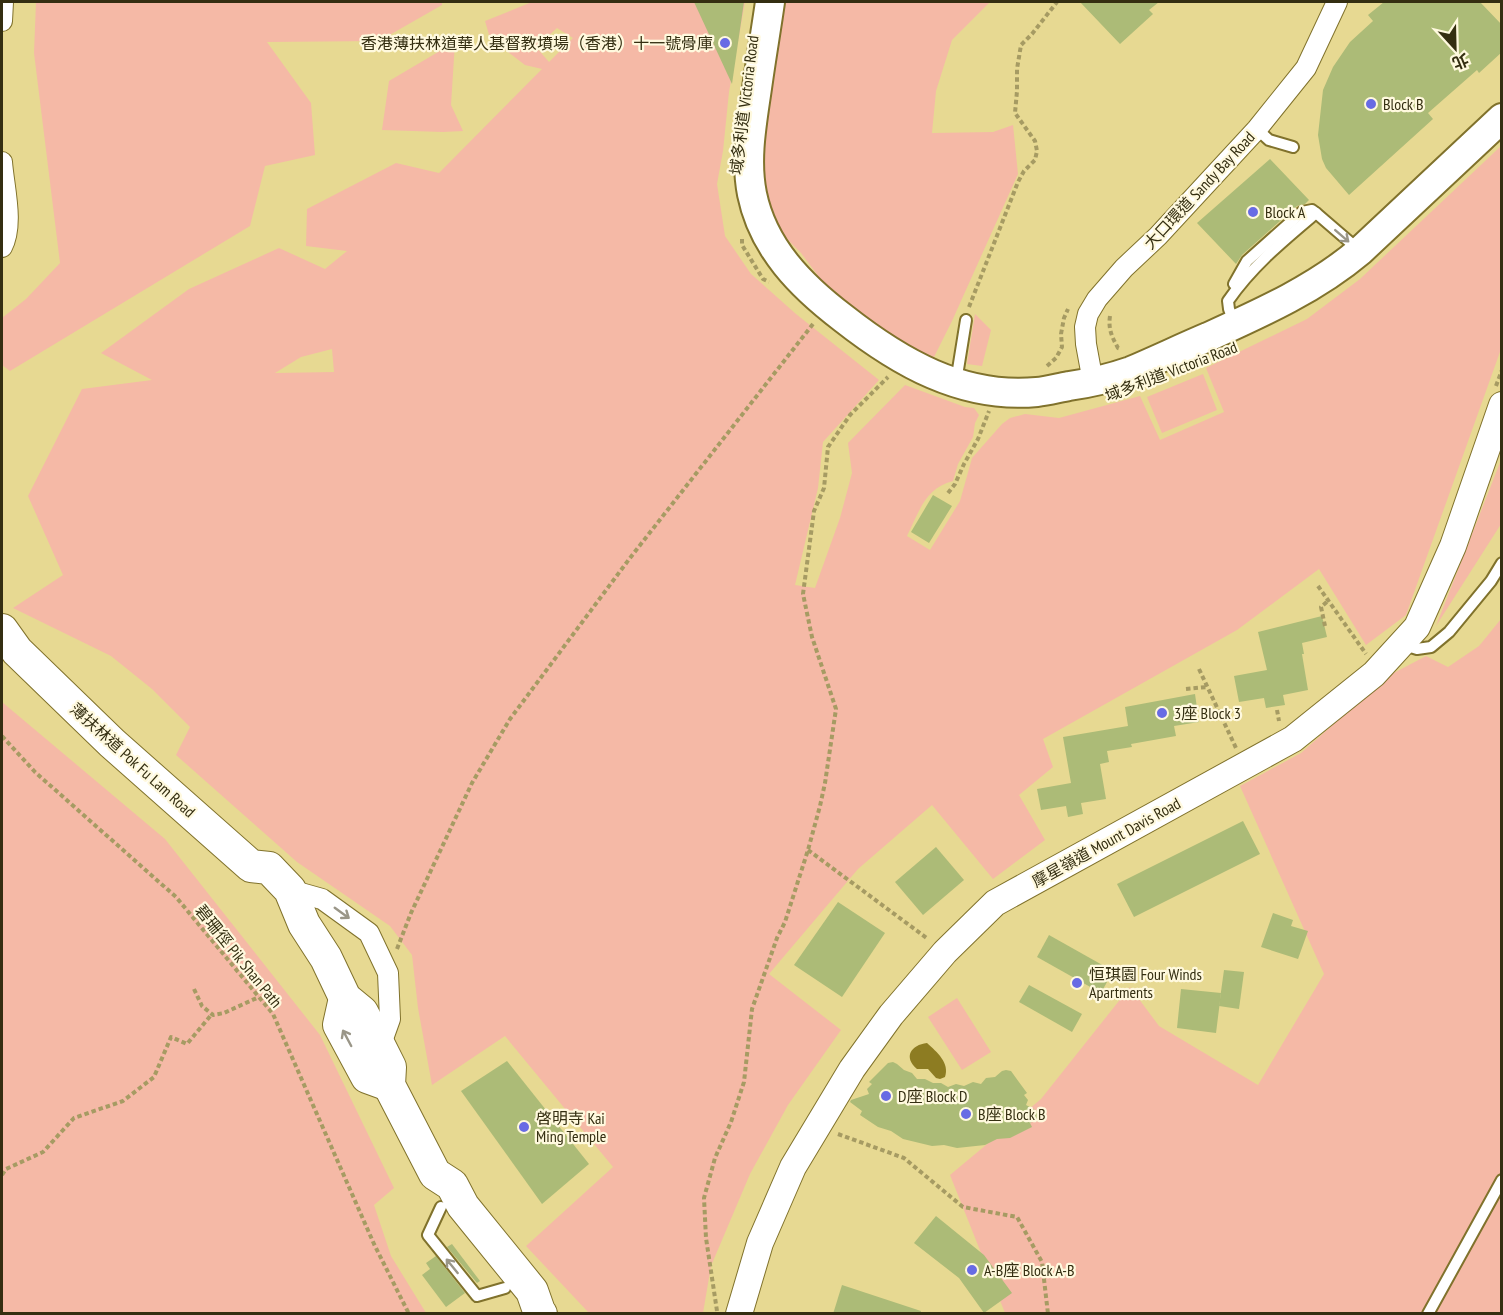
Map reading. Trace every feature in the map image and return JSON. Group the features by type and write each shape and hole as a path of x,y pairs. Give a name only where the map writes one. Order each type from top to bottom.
{"main road":[{"name":"域多利道 Victoria Road","path":"771,2 752,122 749,163 752,196 766,234 776,253 790,271 828,307 868,338 898,357 919,369 956,383 995,391 1036,392 1093,382 1129,371 1231,313 1280,304 1341,267 1502,118"},
{"name":"薄扶林道 Pok Fu Lam Road","path":"7,642 112,743 251,866 255,882 272,903 304,924"},
{"name":"薄扶林道 Pok Fu Lam Road","path":"251,866 270,868 290,890 304,924 326,958 345,998 362,1012 380,1047 390,1067 389,1085 435,1174 452,1185 463,1206 532,1291 540,1312"},
{"path":"345,998 339,1025 367,1077 389,1085"},
{"name":"薄扶林道 Pok Fu Lam Road","path":"435,1174 433,1194 448,1219 514,1302 540,1312"}],"street":[{"path":"2,21 3,2"},
{"name":"大口環道 Sandy Bay Road","path":"1093,382 1085,327 1088,314 1097,299 1257,129 1306,69 1337,2"},
{"path":"2,162 8,220 2,247"},
{"name":"摩星嶺道 Mount Davis Road","path":"739,1314 759,1243 794,1167 852,1069 891,1015 945,952 995,903 1293,739 1374,674 1417,627 1453,546 1502,405"},
{"path":"290,890 322,899 369,933 388,974 390,1019 380,1047"}],"lane":[{"path":"1257,129 1269,140 1293,147"},
{"path":"1231,313 1240,282 1316,213 1360,251"},
{"path":"956,383 966,320"},
{"path":"1401,644 1417,649 1431,647 1449,632 1491,581 1502,563"},
{"path":"1428,1314 1502,1180"}],"path":[{"path":"969,308 1018,182 1024,171 1035,160 1037,151 1035,141 1015,113 1017,69 1021,45 1057,2"},
{"path":"741,234 742,245 763,279 772,285"},
{"path":"388,974 411,913 472,783 510,718 630,558 819,316"},
{"path":"1118,348 1128,350"},
{"path":"717,1314 706,1238 704,1198 715,1158 731,1122 744,1082 752,1009 777,938 785,922 808,850 825,783 836,709 812,637 803,594 814,511 824,488 828,447 850,415 895,370"},
{"path":"948,493 978,439 995,391"},
{"path":"1318,586 1366,655"},
{"path":"1325,626 1321,607 1329,600"},
{"path":"1199,669 1238,754"},
{"path":"1186,690 1207,687"},
{"path":"1221,716 1236,708"},
{"path":"1277,711 1280,726"},
{"name":"碧珊徑 Pik Shan Path","path":"2,736 35,772 176,897 273,1014 374,1244 409,1314"},
{"path":"808,850 945,952"},
{"path":"194,989 202,1006 213,1015 259,997"},
{"path":"2,1174 6,1169 44,1152 74,1118 123,1101 154,1077 171,1037 187,1044 212,1014"},
{"path":"838,1134 904,1158 963,1207 1017,1217 1042,1262 1048,1314"}],"shaded area":[{"path":"36,2 442,2 442,5 379,41 267,42 311,103 315,155 265,166 250,226 10,371 2,365 2,318 26,299 60,263 34,53"},
{"path":"532,2 745,2 729,92 717,184 725,236 751,274 796,314 879,380 823,442 818,488 795,585 815,588 840,518 852,473 848,443 905,385 965,407 974,408 979,415 973,437 958,464 953,481 943,484 929,495 907,536 930,550 960,501 972,458 1010,418 1025,414 1059,418 1140,396 1160,440 1224,412 1206,368 1307,319 1360,279 1501,146 1501,349 1406,615 1366,645 1319,569 1237,630 1043,739 1053,767 1019,795 1045,840 993,879 932,805 858,869 769,974 841,1030 788,1105 750,1174 711,1266 703,1313 589,1313 526,1246 613,1167 505,1036 432,1085 418,1008 412,955 390,926 297,862 176,755 190,727 152,689 111,656 13,608 63,575 28,496 82,389 152,380 101,353 189,289 279,248 325,269 347,251 306,246 307,209 396,163 439,173 542,69 525,65 490,38 485,21","holes":["557,28 573,38 549,62 536,47","332,349 334,372 275,373 301,357"]},
{"path":"783,2 990,2 952,40 936,91 932,133 993,132 1013,125 1018,174 934,357 891,340 831,293 801,253 784,236 766,203 763,141"},
{"path":"455,42 451,105 463,131 382,130 389,81"},
{"path":"975,314 991,330 982,366 967,364"},
{"path":"1203,374 1217,410 1162,433 1147,397"},
{"path":"1501,460 1501,524 1436,626"},
{"path":"1501,619 1501,1313 1005,1313 950,1175 1041,1099 1130,987 1159,1026 1258,1085 1324,974 1240,786 1301,753 1388,676 1426,656 1448,667 1479,646"},
{"path":"2,702 165,839 320,1035 394,1188 374,1205 391,1256 426,1313 2,1313"},
{"path":"957,998 991,1052 962,1070 928,1017"},
{"path":"927,1043 944,1062 945,1077 936,1078 928,1069 917,1069 910,1060 913,1049"}],"building":[{"name":"香港薄扶林道華人基督教墳場（香港）十一號骨庫","path":"694,2 744,2 732,84"},
{"path":"1080,2 1159,2 1149,10 1153,14 1120,44"},
{"path":"1384,2 1480,2 1502,25 1502,52 1479,73 1477,70 1428,113 1433,119 1349,195 1326,168 1322,159 1318,135 1323,90 1333,67 1350,42 1373,21 1368,15"},
{"name":"Block A","path":"1270,159 1309,200 1297,206 1242,255 1236,264 1197,223"},
{"path":"933,495 952,506 929,543 911,532"},
{"path":"1322,616 1327,637 1302,643 1308,690 1283,695 1285,705 1266,708 1264,698 1239,702 1234,676 1267,670 1258,632"},
{"path":"1195,694 1199,722 1174,726 1176,736 1107,751 1109,762 1100,764 1106,799 1081,803 1083,814 1068,817 1066,806 1041,810 1037,789 1071,783 1063,737 1128,726 1125,707"},
{"path":"1243,821 1260,854 1134,917 1117,884"},
{"path":"936,847 964,880 923,915 895,882"},
{"path":"838,902 885,933 842,997 794,965"},
{"path":"1273,913 1293,920 1291,926 1308,931 1298,959 1261,947"},
{"path":"1049,935 1113,971 1101,993 1037,957"},
{"path":"1224,970 1244,972 1239,1009 1219,1006"},
{"path":"1029,985 1082,1014 1072,1032 1019,1002"},
{"path":"1181,989 1221,993 1216,1033 1177,1028"},
{"name":"啓明寺 Kai Ming Temple","path":"507,1061 589,1164 542,1204 461,1091"},
{"path":"893,1062 912,1073 917,1079 941,1083 948,1087 956,1084 964,1086 973,1082 981,1084 986,1078 995,1077 1002,1071 1011,1071 1027,1093 1024,1095 1028,1100 1026,1105 1045,1115 1030,1123 1032,1127 1010,1138 997,1139 985,1145 957,1148 944,1145 932,1146 903,1139 860,1115 862,1111 850,1102 869,1094 867,1089 872,1084 869,1082 888,1063"},
{"name":"A-B座 Block A-B","path":"936,1216 984,1255 1012,1293 984,1313 959,1278 914,1243"},
{"path":"452,1244 480,1281 477,1283 447,1247"},
{"path":"436,1256 465,1293 446,1307 422,1275 430,1269 426,1263"},
{"path":"842,1285 921,1311 920,1314 833,1314"}],"place":[{"name":"香港薄扶林道華人基督教墳場（香港）十一號骨庫","path":"725,43"},
{"name":"Block B","path":"1371,104"},
{"name":"Block A","path":"1253,212"},
{"name":"3座 Block 3","path":"1162,713"},
{"name":"恒琪園 Four Winds Apartments","path":"1077,983"},
{"name":"D座 Block D","path":"886,1096"},
{"name":"B座 Block B","path":"966,1114"},
{"name":"啓明寺 Kai Ming Temple","path":"524,1127"},
{"name":"A-B座 Block A-B","path":"972,1270"}]}
